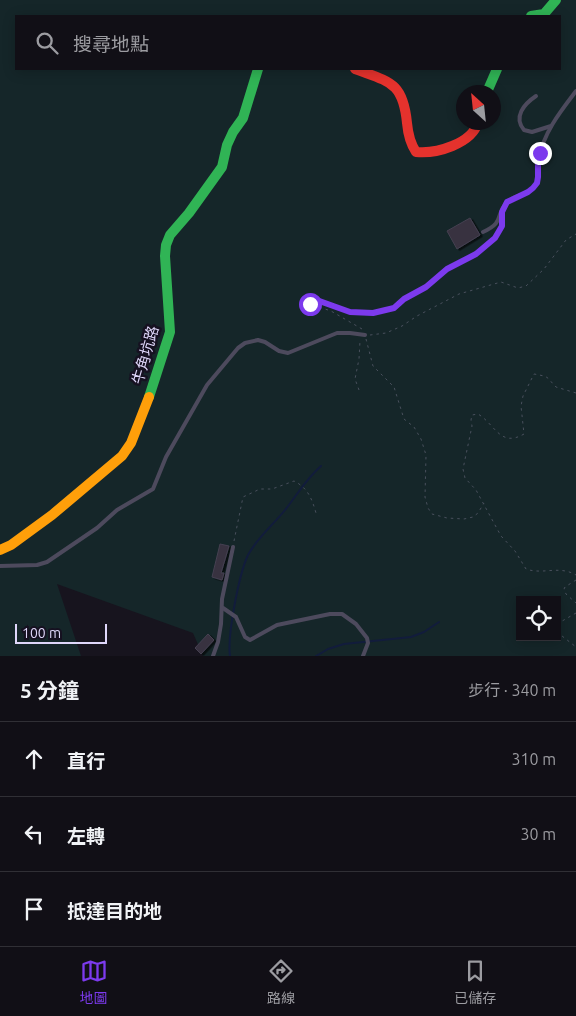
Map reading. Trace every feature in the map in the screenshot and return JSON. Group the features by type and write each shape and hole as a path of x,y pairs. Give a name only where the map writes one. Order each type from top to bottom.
{"street":[{"path":"538,15 544,14 556,0"},
{"name":"牛角坑路","path":"0,550 11,545 110,467 122,456 131,443 170,332 166,245 170,235 189,213 222,167 227,145 243,118 258,70"},
{"path":"357,70 398,89 402,98 411,145 416,152 428,153 463,139 475,130"},
{"path":"490,85 498,70"}],"lane":[{"path":"483,232 496,225 507,202 528,192 537,183 540,153 551,126 576,91"},
{"path":"536,96 525,104 521,111 519,122 524,130 532,132 551,126"},
{"path":"0,566 37,565 52,560 97,528 117,510 153,489 166,457 207,385 238,348 245,343 258,340 279,351 288,353 337,333 363,335"},
{"path":"213,656 218,642 223,608 222,599 233,547"},
{"path":"223,608 236,617 245,637 250,640 277,626 330,614 342,614 356,624 367,638 368,643 363,656"}],"path":[{"path":"372,335 331,311 310,304 309,299 314,299 350,312 373,313 394,308 404,299 426,287 447,269 476,254 495,238 502,226 502,212"},
{"path":"363,335 386,333 460,294 501,282 518,288 526,286 544,269 566,240 576,234"},
{"path":"359,390 355,379 363,335"},
{"path":"363,335 373,366 394,387 404,419 414,427 421,439 426,455 425,497 432,514 464,519 473,517 484,503"},
{"path":"576,393 556,387 546,376 534,374 523,396 521,406 524,434 508,439 498,434 487,420 478,414 472,415 472,426 463,469 464,476 476,490 501,536 517,553 526,569 539,571 559,570 576,575"},
{"path":"233,547 243,497 260,488 272,489 294,481 301,485 312,498 316,513"},
{"path":"576,580 565,587 564,590 576,602"},
{"path":"561,622 576,613"},
{"path":"561,635 576,647"}],"shaded area":[{"path":"0,0 576,0 576,656 203,656 193,633 57,584 81,656 0,656"}],"building":[{"path":"470,218 480,235 457,249 447,231"},
{"path":"220,544 229,546 221,573 224,573 222,580 212,577"},
{"path":"208,634 214,640 201,654 195,648"}],"waterway":[{"path":"230,656 230,634 234,605 248,555 260,537 321,466"},
{"path":"316,656 328,649 344,644 411,637 424,632 439,622"}],"traffic: fast":[{"path":"538,15 544,14 556,0"},
{"path":"149,397 170,332 165,256 166,245 170,235 189,213 222,167 227,145 243,118 258,70"},
{"path":"490,85 497,70"}],"traffic: slow":[{"path":"0,550 11,545 52,515 122,456 131,443 149,397"}],"traffic: jam":[{"path":"358,70 386,81 398,91 405,109 412,145 416,152 433,151 452,146 461,142 474,130"}],"route":[{"path":"310,304 309,299 311,298 350,312 373,313 394,308 404,299 417,293 432,283 447,269 476,254 495,238 500,232 502,212 507,202 528,192 537,183 540,153"}]}
